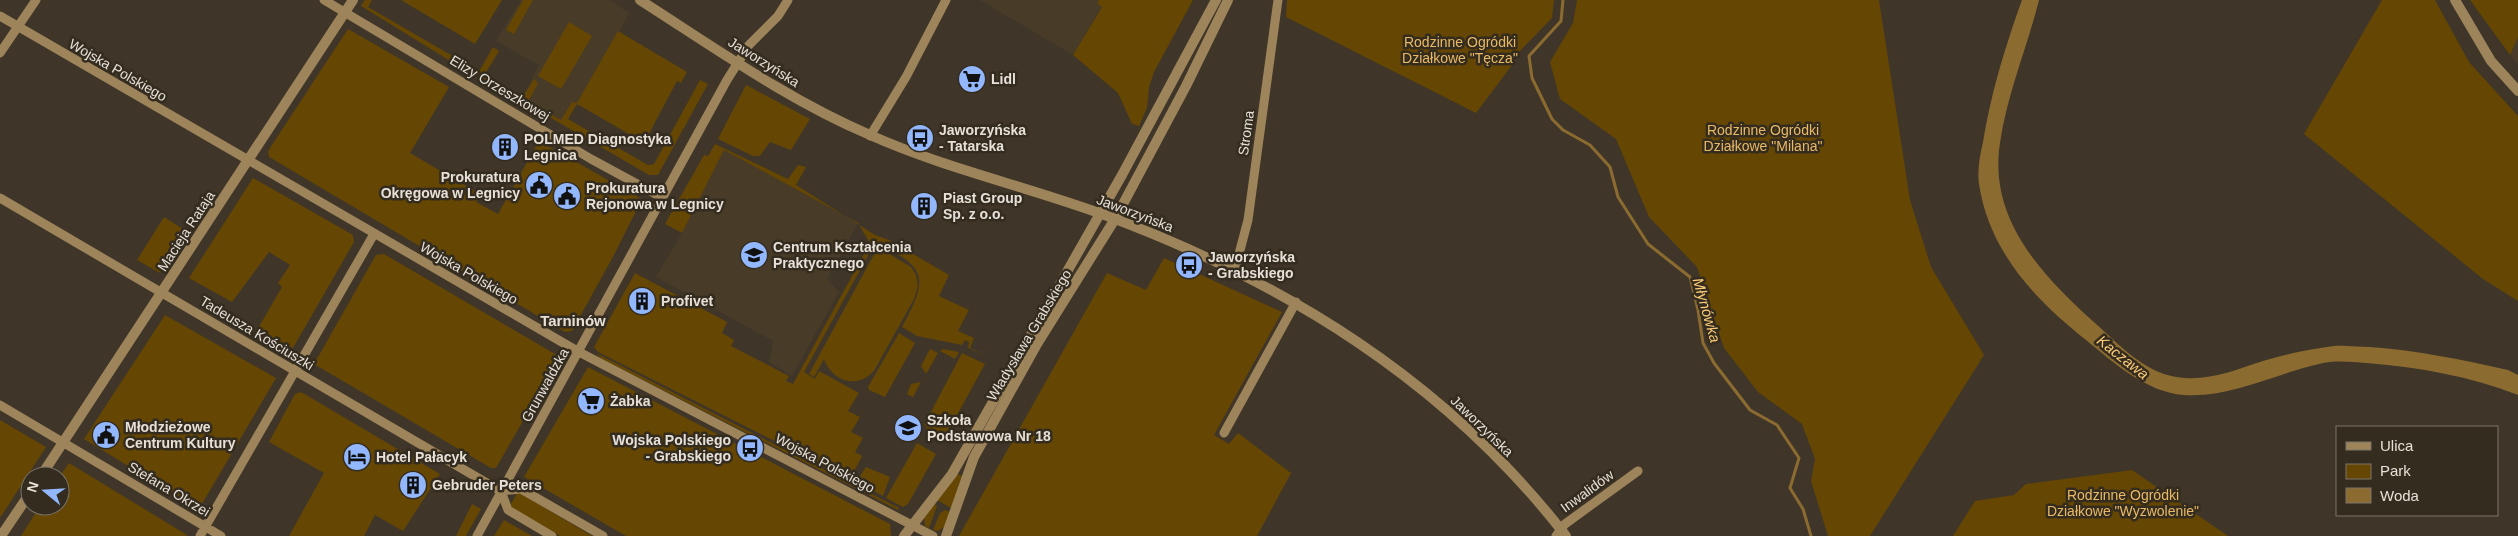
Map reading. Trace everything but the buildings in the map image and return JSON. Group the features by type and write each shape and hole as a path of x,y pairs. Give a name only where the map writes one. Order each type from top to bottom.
{"street":[{"path":"0,53 36,0"},
{"name":"Elizy Orzeszkowej","path":"324,0 591,159 662,198"},
{"name":"Macieja Rataja","path":"48,466 353,0"},
{"name":"Jaworzyńska","path":"640,0 784,92 870,136 914,153 1115,219 1235,269 1296,302 1382,357 1450,412 1499,460 1561,534"},
{"name":"Grunwaldzka","path":"477,536 738,63 750,45 778,16 788,0"},
{"path":"870,136 906,77 946,0"},
{"name":"Władysława Grabskiego","path":"904,536 948,480 1100,214 1216,0"},
{"name":"Władysława Grabskiego","path":"946,536 969,467 1037,344 1115,219 1186,86 1228,0"},
{"name":"Stroma","path":"1235,269 1248,220 1278,0"},
{"path":"2455,0 2491,61 2518,91"},
{"name":"Wojska Polskiego","path":"0,16 17,28 579,352 933,536"},
{"name":"Tadeusza Kościuszki","path":"0,198 501,490 521,488 603,536"},
{"path":"200,536 374,234"},
{"path":"1224,433 1296,302"},
{"name":"Stefana Okrzei","path":"0,405 221,536"},
{"path":"958,462 969,467"},
{"name":"Inwalidów","path":"1561,534 1590,504 1638,471"},
{"path":"501,490 508,510 552,536"},
{"path":"1,536 20,508"}],"shaded area":[{"path":"521,0 610,0 629,13 580,107 573,104 561,122 522,98 539,65 496,41"},
{"path":"980,0 1099,0 1097,3 1102,6 1073,55"},
{"path":"2518,37 2518,65 2510,55"},
{"name":"Centrum Kształcenia Praktycznego","path":"724,150 858,223 827,279 839,292 792,376 769,362 773,341 656,277 682,233"}],"green space":[{"path":"365,0 372,0 368,7 463,62 460,67 361,6"},
{"path":"401,0 502,0 475,44"},
{"path":"523,0 533,0 514,34 506,30"},
{"path":"1099,0 1193,0 1154,72 1149,87 1147,108 1139,126 1132,124 1118,93 1073,55 1102,7 1097,3"},
{"name":"Rodzinne Ogródki Działkowe \"Tęcza\"","path":"1287,0 1554,0 1552,18 1514,57 1512,65 1476,113 1286,17"},
{"name":"Rodzinne Ogródki Działkowe \"Milana\"","path":"1577,0 1879,0 1910,200 1931,267 1984,355 1870,536 1828,536 1811,481 1815,459 1802,424 1758,392 1724,348 1697,267 1649,217 1616,139 1560,99 1550,62 1573,23"},
{"path":"2382,0 2435,0 2469,62 2518,116 2518,301 2483,279 2304,134"},
{"path":"2470,0 2518,0 2518,37 2510,55"},
{"path":"569,22 592,36 561,89 538,76"},
{"path":"348,29 449,87 410,153 480,194 476,202 498,214 539,141 640,198 640,203 614,255 572,331 565,332 269,157 268,151"},
{"path":"618,31 687,72 681,83 677,81 643,145 633,140 634,137 577,104 568,119 648,165 654,164 700,80 708,84 658,175 649,175 477,75 493,47 499,51 485,74 523,97 534,79 538,83 528,102 561,120 572,102 577,103"},
{"path":"746,85 810,119 791,150 770,142 760,156 753,156 718,139"},
{"path":"715,144 788,179 798,165 806,167 796,185 844,215 724,150 682,233 665,224 704,155 708,156"},
{"path":"253,178 353,235 354,242 293,348 257,330 282,287 278,283 290,265 269,252 232,302 189,278"},
{"path":"164,217 186,231 160,273 137,260"},
{"path":"859,225 949,275 939,296 969,310 958,331 974,338 970,348 989,357 968,348 969,342 965,340 962,345 917,336 902,327 916,297 919,286 918,276 914,267 906,260 875,243 804,372 815,379 819,371 859,393 848,411 860,417 851,432 863,438 855,452 862,456 850,479 598,352 594,347 635,273 727,322 722,333 734,340 731,346 789,376 786,381 793,384 870,243"},
{"path":"878,247 911,267 916,275 918,286 914,299 874,371 867,377 860,380 845,380 833,373 824,359 814,377 809,374"},
{"path":"384,254 555,354 558,360 496,468 491,468 314,364 376,255"},
{"path":"1164,258 1282,312 1214,435 1229,444 1238,433 1291,473 1257,536 959,536 1107,273 1146,290"},
{"path":"165,315 276,378 199,509 84,439"},
{"path":"899,333 915,343 885,397 869,390 868,387"},
{"path":"930,349 938,353 926,374 921,366"},
{"path":"943,349 959,352 955,359 940,351"},
{"path":"596,353 899,508 898,510 602,359"},
{"path":"962,353 985,364 944,439 926,429 927,427 924,425"},
{"path":"588,367 890,524 891,536 626,536 524,477"},
{"path":"921,382 913,397 907,394 911,384"},
{"path":"301,392 440,474 403,531 375,515 364,536 289,536 324,473 269,442 295,394"},
{"path":"0,420 46,447 34,466 20,466 20,487 0,518"},
{"path":"917,443 936,454 908,504 903,507 886,498"},
{"path":"69,463 187,535 21,536 34,516 70,516 70,466 67,466"},
{"path":"866,467 890,477 883,496 856,482"},
{"name":"Rodzinne Ogródki Działkowe \"Wyzwolenie\"","path":"2132,470 2228,536 1953,536 1975,501 2014,495 2026,484"},
{"path":"958,474 962,476 951,508 937,500"},
{"path":"518,492 592,536 560,536 509,507"},
{"path":"472,504 481,509 466,536 456,536"},
{"path":"934,504 937,506 929,528 925,526 924,516"},
{"path":"945,510 950,512 946,526 938,531 933,530 940,513"},
{"path":"504,520 532,536 494,536"}],"water":[{"name":"Kaczawa","path":"2022,0 2039,0 2003,125 1999,171 2002,197 2011,221 2039,266 2075,305 2136,359 2159,372 2171,376 2195,378 2215,376 2280,356 2325,347 2388,348 2508,370 2518,375 2518,395 2500,388 2443,373 2385,365 2331,362 2302,368 2219,393 2184,395 2170,393 2144,382 2108,358 2067,325 2032,291 2004,252 1984,208 1978,179 1981,152 1999,70"}],"waterway":[{"name":"Młynówka","path":"1563,0 1561,21 1529,56 1532,78 1552,119 1563,130 1590,145 1610,167 1618,197 1648,244 1690,277 1703,343 1714,363 1750,410 1777,425 1799,458 1790,488 1803,509 1811,536"}],"place":[{"name":"Lidl","path":"972,79"},
{"name":"Jaworzyńska - Tatarska","path":"920,138"},
{"name":"POLMED Diagnostyka Legnica","path":"505,147"},
{"name":"Prokuratura Okręgowa w Legnicy","path":"539,185"},
{"name":"Prokuratura Rejonowa w Legnicy","path":"567,196"},
{"name":"Piast Group Sp. z o.o.","path":"924,206"},
{"name":"Centrum Kształcenia Praktycznego","path":"754,255"},
{"name":"Jaworzyńska - Grabskiego","path":"1189,265"},
{"name":"Profivet","path":"642,301"},
{"name":"Żabka","path":"591,401"},
{"name":"Szkoła Podstawowa Nr 18","path":"908,428"},
{"name":"Młodzieżowe Centrum Kultury","path":"106,435"},
{"name":"Wojska Polskiego - Grabskiego","path":"750,448"},
{"name":"Hotel Pałacyk","path":"357,457"},
{"name":"Gebruder Peters","path":"413,485"}],"district":[{"name":"Tarninów","path":"573,320"}]}
